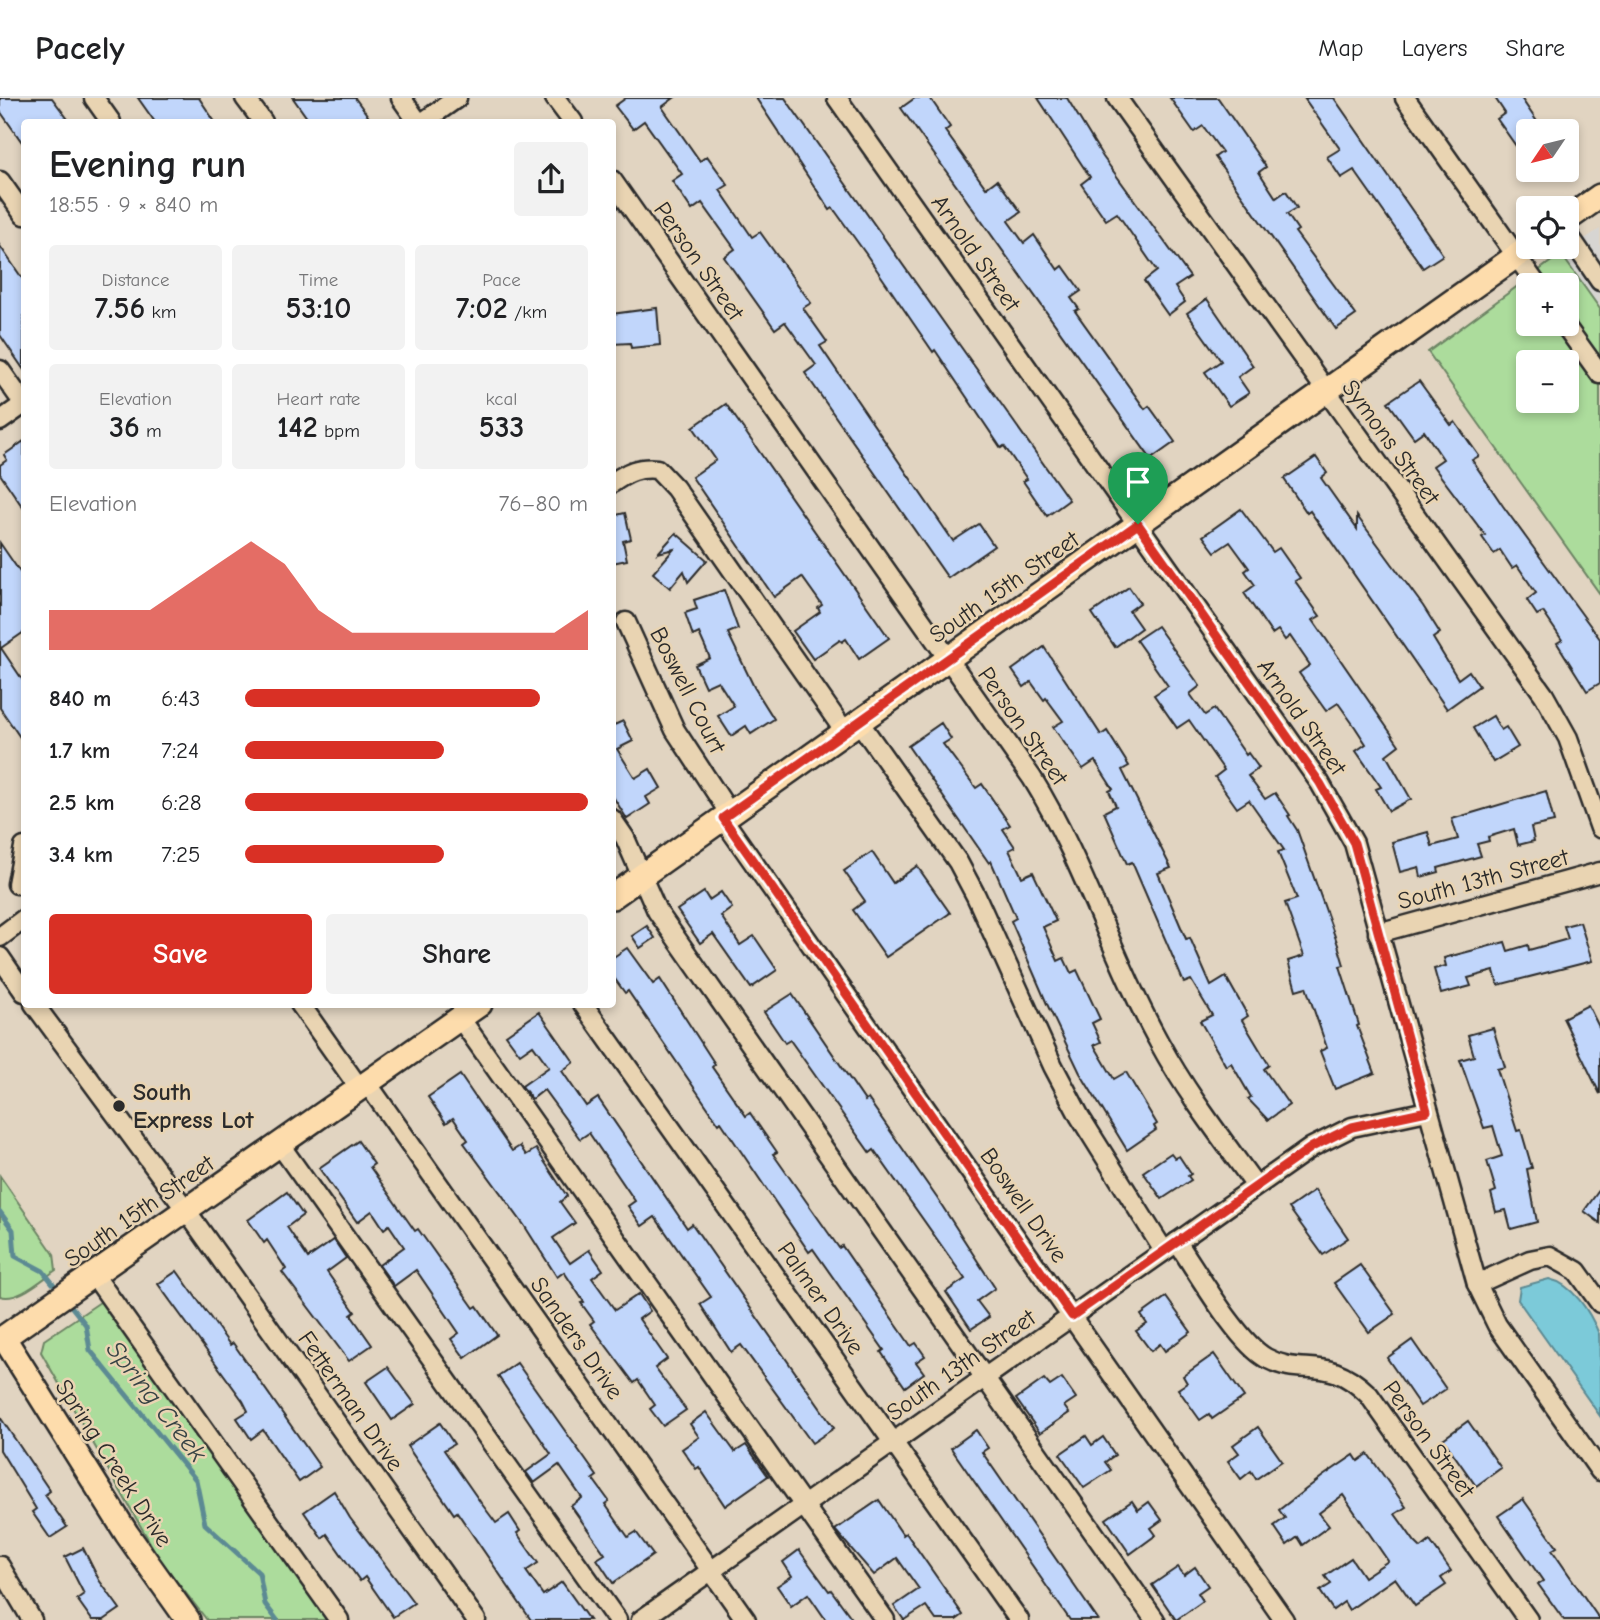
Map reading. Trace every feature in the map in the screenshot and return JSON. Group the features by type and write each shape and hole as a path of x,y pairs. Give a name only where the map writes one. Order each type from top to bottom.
{"main road":[{"path":"1579,211 1600,196"},
{"name":"South 15th Street","path":"616,894 1516,255"},
{"name":"South 15th Street","path":"1,1337 474,1008"},
{"name":"Spring Creek Drive","path":"1,1337 127,1534 188,1620"}],"street":[{"path":"94,98 109,119"},
{"path":"245,98 261,119"},
{"path":"401,98 418,119"},
{"path":"425,119 457,98"},
{"path":"555,98 571,119"},
{"name":"Arnold Street","path":"837,98 1320,783 1354,843 1477,1284 1497,1325 1600,1471"},
{"name":"Symons Street","path":"1117,98 1544,695 1568,738 1600,828"},
{"path":"1405,98 1516,243"},
{"path":"0,181 21,211"},
{"name":"Person Street","path":"616,186 1032,778 1058,819 1159,1043 1186,1089 1256,1186"},
{"path":"1579,250 1600,281"},
{"path":"1573,336 1600,374"},
{"path":"0,370 21,400"},
{"path":"0,421 21,406"},
{"name":"Person Street","path":"616,480 642,467 657,468 675,488 852,727 958,862 1064,1086 1170,1247 1242,1336 1265,1357 1287,1365 1335,1370 1353,1380 1369,1395 1528,1620"},
{"name":"Boswell Court","path":"626,622 675,730 727,816"},
{"name":"Boswell Drive","path":"727,816 1284,1620"},
{"path":"616,825 625,838 657,911 1155,1620"},
{"path":"17,884 21,863"},
{"name":"South 13th Street","path":"1378,933 1600,872"},
{"path":"0,937 21,921"},
{"path":"0,957 21,988"},
{"name":"Fetterman Drive","path":"37,1008 186,1210 476,1620"},
{"name":"Sanders Drive","path":"303,1008 363,1086 746,1620"},
{"name":"Palmer Drive","path":"586,1008 1019,1620"},
{"path":"460,1018 885,1620"},
{"name":"South 13th Street","path":"641,1620 1312,1147 1352,1127 1427,1111"},
{"path":"280,1145 617,1620"},
{"path":"1477,1284 1530,1260 1550,1256 1577,1271 1600,1303"},
{"path":"85,1281 340,1620"},
{"path":"0,1566 32,1620"}],"shaded area":[{"path":"1600,229 1600,309 1579,279 1579,273 1574,273 1565,259 1579,259 1579,242"}],"green space":[{"path":"1554,259 1565,259 1574,273 1535,273"},
{"path":"1579,279 1600,309 1600,594 1428,352 1516,287 1516,336 1579,336"},
{"path":"0,1176 54,1254 56,1270 22,1293 7,1297 0,1296"},
{"path":"103,1300 333,1620 207,1620 160,1560 41,1352 44,1340"}],"water":[{"path":"1549,1279 1573,1293 1586,1308 1599,1334 1600,1416 1518,1300 1520,1287"}],"building":[{"path":"0,98 52,98 68,119 21,119 21,141 0,111"},
{"path":"138,98 199,98 213,119 153,119"},
{"path":"293,98 355,98 368,116 364,119 308,119"},
{"path":"626,98 674,98 662,107 700,161 707,156 728,185 720,190 752,237 760,232 811,303 803,308 827,342 820,346 953,541 979,524 994,546 948,578 805,373 816,365 785,322 775,329 724,257 735,249 702,203 692,210 672,181 682,174 644,121 633,129 615,106"},
{"path":"756,98 785,98 1069,500 1047,516 1023,481 1027,479 1004,446 1001,448 935,350 933,352 833,208 830,210"},
{"path":"915,98 930,98 950,127 945,131 986,188 997,180 1021,212 1008,221 1024,243 1034,235 1058,270 1063,266 1081,291 1071,298 1079,309 1075,311 1145,409 1149,406 1175,442 1151,459 901,108"},
{"path":"1038,98 1067,98 1103,157 1190,277 1175,287 1185,302 1168,315 1144,281 1157,271 1117,213 1106,220 1081,184 1090,177"},
{"path":"1170,98 1218,98 1266,167 1259,172 1276,198 1286,191 1297,208 1287,214 1298,230 1295,232 1356,315 1336,329 1215,157 1222,152 1203,126 1194,132"},
{"path":"1304,98 1334,98 1443,255 1423,268 1354,170 1341,178 1327,157 1340,149"},
{"path":"1495,98 1521,98 1535,119 1516,119 1516,146 1497,119 1505,113"},
{"path":"0,246 21,277 21,366 0,335"},
{"path":"1207,299 1253,366 1238,377 1249,393 1229,406 1205,372 1221,361 1187,313"},
{"path":"657,308 660,345 631,348 630,343 616,344 616,313"},
{"path":"1419,381 1451,425 1455,422 1479,456 1472,460 1600,639 1600,683 1587,691 1557,643 1562,640 1543,612 1537,615 1527,600 1536,593 1517,565 1512,568 1500,550 1494,554 1482,537 1485,535 1433,466 1443,459 1424,431 1414,438 1388,402"},
{"path":"726,404 889,638 859,659 846,639 842,642 840,640 813,659 793,631 820,612 818,608 822,605 802,577 774,597 692,477 716,460 693,427"},
{"path":"21,443 21,505 0,474 0,465 7,460 4,455"},
{"path":"1316,457 1327,473 1321,478 1357,529 1357,516 1423,606 1440,633 1433,638 1458,679 1469,671 1479,686 1447,709 1310,511 1307,513 1284,479"},
{"path":"1241,509 1273,552 1279,548 1300,578 1295,581 1320,616 1313,620 1399,745 1386,755 1411,799 1389,811 1376,789 1381,787 1356,751 1366,744 1355,727 1338,703 1326,711 1299,673 1310,665 1290,636 1285,640 1278,630 1272,634 1244,593 1255,585 1245,571 1249,568 1230,542 1215,552 1203,536"},
{"path":"625,513 631,539 623,541 627,560 616,562 616,515"},
{"path":"676,533 707,560 688,582 684,571 670,588 653,573 674,549 658,553"},
{"path":"0,543 21,574 21,634 1,648 21,678 21,739 0,708"},
{"path":"1129,587 1140,603 1129,611 1141,628 1115,647 1092,613"},
{"path":"724,590 738,629 728,633 754,687 774,719 751,734 746,726 731,736 718,716 734,706 718,681 705,687 695,665 710,658 699,633 693,636 685,613 697,609 694,600"},
{"path":"1157,626 1200,686 1190,694 1205,715 1214,709 1246,755 1248,753 1259,768 1248,776 1265,799 1275,793 1290,815 1288,816 1297,830 1338,945 1344,965 1340,966 1359,1025 1357,1026 1375,1073 1335,1089 1320,1051 1327,1048 1306,987 1296,990 1288,961 1304,956 1285,903 1297,899 1278,852 1284,850 1249,800 1237,808 1215,777 1224,770 1189,720 1177,728 1154,695 1168,686 1136,640"},
{"path":"1044,647 1101,735 1107,731 1129,766 1122,770 1171,868 1158,873 1186,939 1190,938 1211,986 1226,977 1248,1016 1242,1020 1269,1065 1264,1069 1289,1105 1268,1120 1248,1099 1251,1097 1231,1063 1226,1066 1200,1021 1212,1015 1191,980 1184,983 1132,862 1127,864 1104,812 1116,806 1109,791 1113,789 1095,761 1083,769 1053,727 1063,721 1031,682 1024,687 1012,670"},
{"path":"1493,716 1501,730 1506,727 1518,747 1493,762 1473,728"},
{"path":"623,721 633,741 617,749 635,778 650,769 661,788 646,797 650,804 627,819 616,801 616,724"},
{"path":"941,723 951,739 943,744 976,788 982,784 1010,825 1003,829 1015,847 1009,850 1022,877 1033,872 1056,921 1043,927 1058,961 1064,958 1071,973 1077,970 1100,1019 1092,1023 1101,1042 1094,1045 1114,1079 1126,1072 1157,1124 1154,1126 1156,1130 1127,1150 1080,1073 1047,1004 1011,921 1016,918 991,861 989,863 908,746"},
{"path":"1546,791 1554,822 1531,827 1534,841 1518,845 1514,829 1488,837 1489,841 1477,844 1481,856 1438,868 1439,872 1421,877 1419,867 1400,872 1392,842 1428,832 1432,846 1458,839 1452,819"},
{"path":"872,852 893,883 917,866 950,913 886,957 853,910 865,901 844,871"},
{"path":"704,892 709,900 721,892 732,908 721,916 740,945 754,936 777,970 751,988 713,934 700,943 677,910"},
{"path":"1580,922 1592,961 1498,985 1494,971 1468,978 1471,986 1441,994 1434,969 1446,966 1444,958 1505,942 1508,951 1528,945 1529,950 1568,939 1564,926"},
{"path":"647,926 655,938 640,948 632,936"},
{"path":"627,948 653,984 660,979 715,1064 712,1067 746,1116 750,1113 777,1152 773,1154 839,1248 842,1246 911,1346 916,1343 925,1356 916,1362 924,1373 905,1387 881,1352 884,1350 813,1249 809,1252 628,991 625,993 616,981 616,955"},
{"path":"792,994 865,1101 868,1099 937,1198 995,1288 977,1301 989,1317 971,1329 946,1292 965,1279 874,1150 870,1153 790,1040 785,1043 764,1012"},
{"path":"1588,1005 1600,1029 1600,1094 1563,1018"},
{"path":"539,1012 574,1062 562,1071 586,1106 598,1098 687,1228 692,1224 834,1428 812,1443 741,1345 731,1352 700,1304 711,1297 655,1217 642,1226 628,1206 635,1201 589,1133 580,1139 544,1090 532,1099 522,1086 549,1067 533,1045 520,1054 506,1035"},
{"path":"1493,1028 1505,1067 1497,1069 1517,1131 1521,1130 1532,1168 1527,1169 1537,1222 1511,1229 1506,1210 1496,1212 1491,1193 1496,1191 1487,1161 1502,1156 1493,1126 1484,1128 1460,1060 1474,1056 1468,1035"},
{"path":"460,1075 512,1151 520,1146 526,1155 536,1149 567,1196 560,1202 575,1223 553,1238 570,1263 589,1250 603,1270 592,1278 615,1310 639,1294 650,1311 639,1319 667,1359 655,1368 686,1410 663,1426 650,1409 655,1405 638,1380 634,1383 590,1324 594,1321 564,1272 557,1277 524,1225 464,1143 468,1140 453,1118 446,1123 428,1097"},
{"path":"358,1141 374,1164 370,1167 415,1231 418,1229 474,1308 477,1306 497,1335 465,1358 451,1339 459,1333 416,1270 394,1286 379,1265 404,1247 389,1225 384,1229 372,1211 357,1222 319,1168"},
{"path":"1171,1153 1175,1158 1179,1156 1191,1174 1188,1176 1191,1180 1162,1199 1143,1172"},
{"path":"1600,1189 1600,1223 1584,1211"},
{"path":"1315,1190 1348,1238 1323,1255 1289,1208"},
{"path":"287,1192 303,1215 287,1227 308,1258 334,1240 346,1258 327,1272 355,1312 351,1315 372,1345 349,1361 282,1272 286,1269 267,1240 264,1243 248,1220"},
{"path":"1360,1265 1395,1314 1369,1332 1334,1283"},
{"path":"177,1271 230,1345 233,1343 320,1467 299,1482 263,1430 251,1439 237,1418 248,1411 243,1401 158,1284"},
{"path":"1166,1297 1191,1332 1165,1351 1160,1344 1151,1351 1136,1331 1147,1324 1141,1315"},
{"path":"1412,1340 1446,1389 1420,1406 1387,1358"},
{"path":"1214,1354 1244,1397 1212,1419 1209,1414 1200,1420 1178,1389 1187,1383 1183,1376"},
{"path":"517,1363 597,1476 593,1479 609,1501 605,1504 628,1537 636,1532 653,1555 613,1583 597,1559 605,1554 571,1506 582,1498 559,1465 534,1483 526,1472 551,1454 498,1376"},
{"path":"388,1367 415,1404 392,1420 366,1382"},
{"path":"1062,1378 1076,1398 1064,1406 1069,1413 1040,1433 1016,1399 1044,1379 1050,1386"},
{"path":"706,1412 735,1452 746,1445 768,1476 725,1506 699,1467 696,1469 682,1449 699,1437 690,1424"},
{"path":"0,1417 50,1491 45,1495 67,1527 50,1538 32,1512 36,1509 0,1450"},
{"path":"1468,1421 1501,1468 1476,1486 1443,1439"},
{"path":"440,1423 454,1444 444,1450 481,1503 496,1523 509,1514 520,1531 517,1533 538,1563 526,1571 543,1595 562,1582 589,1620 531,1620 457,1512 454,1514 407,1446"},
{"path":"1258,1427 1282,1461 1256,1479 1251,1471 1241,1479 1228,1461 1239,1453 1233,1445"},
{"path":"976,1430 988,1448 982,1452 1098,1620 1070,1620 951,1448"},
{"path":"1086,1436 1092,1445 1103,1437 1115,1455 1105,1462 1111,1470 1084,1488 1060,1454"},
{"path":"1368,1454 1406,1507 1395,1514 1421,1548 1430,1541 1451,1571 1441,1578 1446,1585 1415,1606 1395,1578 1349,1610 1344,1602 1333,1610 1320,1591 1331,1584 1325,1576 1351,1558 1364,1577 1388,1561 1343,1495 1319,1513 1329,1526 1303,1545 1298,1537 1287,1545 1274,1526 1285,1518 1279,1510 1323,1476 1354,1455 1358,1461"},
{"path":"334,1491 350,1518 414,1603 393,1617 365,1577 360,1581 327,1534 322,1538 304,1512"},
{"path":"1523,1499 1557,1547 1552,1550 1600,1620 1564,1620 1538,1584 1543,1581 1498,1516"},
{"path":"879,1500 903,1535 906,1533 963,1615 956,1620 936,1620 926,1606 904,1620 894,1606 919,1589 897,1558 874,1575 835,1530"},
{"path":"1132,1501 1138,1510 1149,1502 1162,1520 1151,1528 1156,1535 1130,1554 1106,1519"},
{"path":"83,1548 99,1580 120,1609 104,1620 92,1620 77,1599 84,1594 65,1557"},
{"path":"799,1550 853,1620 826,1620 808,1594 791,1606 777,1586 792,1576 783,1562"},
{"path":"1178,1567 1184,1575 1195,1567 1208,1586 1198,1593 1203,1601 1176,1620 1152,1585"}],"waterway":[{"name":"Spring Creek","path":"0,1212 13,1230 15,1256 43,1271 59,1291"},
{"name":"Spring Creek","path":"67,1301 86,1325 90,1350 196,1480 205,1524 259,1573 265,1604 277,1620"}],"place":[{"name":"South Express Lot","path":"119,1106"}],"route":[{"path":"1138,524 1320,783 1354,843 1427,1111 1352,1127 1312,1147 1072,1316 723,818 1138,524"}]}
